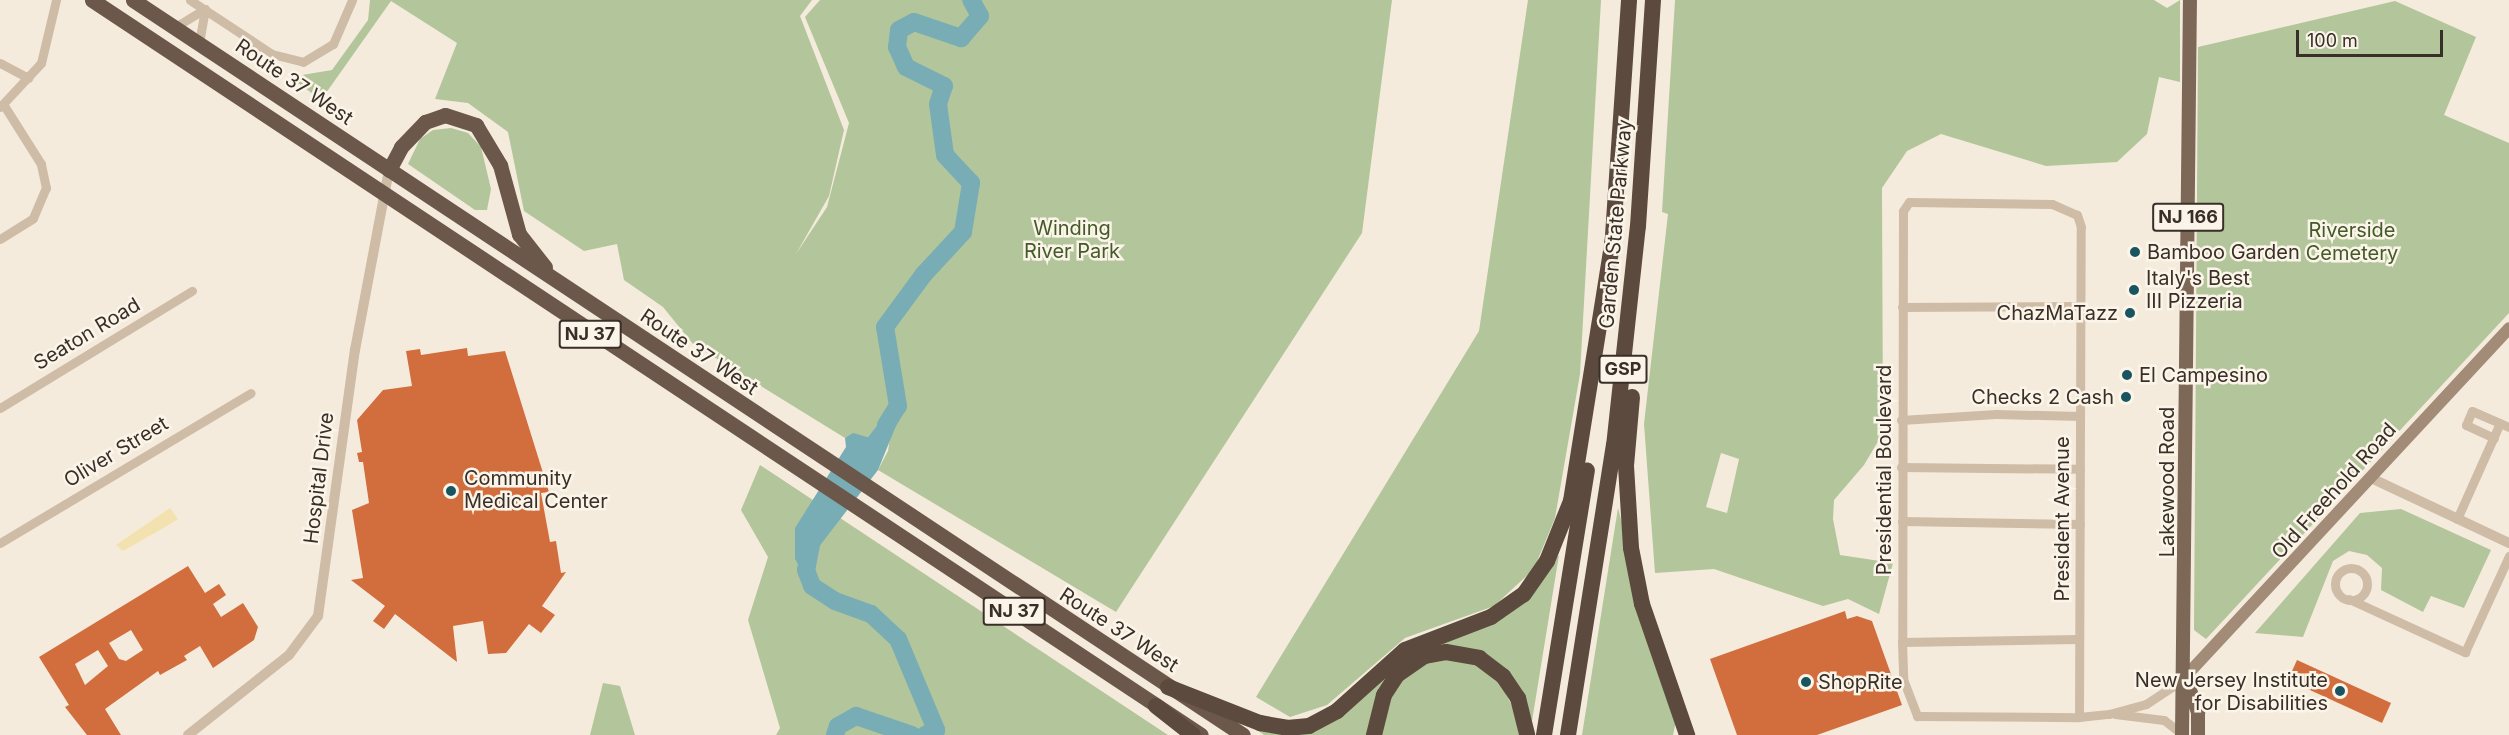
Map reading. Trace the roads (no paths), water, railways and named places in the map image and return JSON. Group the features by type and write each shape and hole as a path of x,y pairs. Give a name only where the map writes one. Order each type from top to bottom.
{"highway":[{"name":"NJ 37","path":"92,0 381,195 871,515 1201,735"},
{"name":"Route 37 West","path":"134,0 812,453 1243,735"},
{"name":"Garden State Parkway","path":"1544,735 1589,461 1612,240 1629,0"},
{"name":"Garden State Parkway","path":"1568,735 1614,446 1649,82 1653,0"},
{"path":"1649,82 1626,509 1640,596 1687,735"},
{"path":"388,170 401,147 425,122 445,115 476,125 500,165 519,234 544,266 586,301"},
{"path":"1168,687 1267,725 1309,726 1337,711 1406,650 1491,617 1524,594 1547,561 1570,501 1612,240"},
{"path":"1374,735 1384,695 1397,675 1424,656 1446,652 1479,658 1503,676 1518,698 1527,735"},
{"path":"1156,706 1193,735"}],"main road":[{"name":"Lakewood Road","path":"2182,734 2186,677 2190,0"},
{"name":"Old Freehold Road","path":"2186,677 2509,328"},
{"name":"Lakewood Road","path":"2186,677 2198,713 2198,735"}],"street":[{"path":"0,239 33,218 46,188 41,164 2,105 28,78 47,50 56,0"},
{"path":"190,0 272,54 303,62 333,44 352,0"},
{"path":"199,44 205,9 211,0"},
{"path":"175,27 205,9"},
{"path":"0,63 28,78"},
{"name":"Hospital Drive","path":"188,735 289,655 318,616 325,590 336,471 381,195 388,170"},
{"name":"Presidential Boulevard","path":"2077,215 2052,204 1910,202 1903,211 1901,420 1903,679 1917,716 2079,717 2109,714 2146,704 2186,677"},
{"name":"President Avenue","path":"2077,215 2082,306 2079,717"},
{"name":"Seaton Road","path":"0,408 192,291"},
{"path":"1902,307 2082,306"},
{"name":"Oliver Street","path":"0,543 251,393"},
{"path":"2457,519 2494,438 2505,425 2472,411 2466,425 2494,438"},
{"path":"1901,420 1995,414 2080,416"},
{"path":"1902,467 2080,469"},
{"path":"2371,478 2509,543"},
{"path":"1902,521 2080,524"},
{"path":"2349,599 2465,652 2509,556"},
{"path":"1902,642 2079,639"},
{"name":"Presidential Boulevard","path":"2109,714 2164,720 2182,734"}],"water":[{"path":"895,402 902,411 878,470 818,548 813,567 802,571 795,559 795,528 846,447 845,438 853,433 868,437"}],"waterway":[{"path":"886,425 898,406 885,327 924,274 963,232 971,183 945,155 938,104 944,86 906,67 897,47 899,30 914,22 961,38 980,16 971,0"},
{"path":"811,545 806,570 812,586 835,601 871,614 898,639 936,730 925,735"},
{"path":"835,735 838,726 856,716 912,735"}],"place":[{"name":"Bamboo Garden","path":"2135,252"},
{"name":"Italy's Best III Pizzeria","path":"2134,290"},
{"name":"ChazMaTazz","path":"2130,313"},
{"name":"El Campesino","path":"2127,375"},
{"name":"Checks 2 Cash","path":"2126,397"},
{"name":"Community Medical Center","path":"451,491"},
{"name":"ShopRite","path":"1806,682"},
{"name":"New Jersey Institute for Disabilities","path":"2340,691"}],"park label":[{"name":"Winding River Park","path":"1072,240"},
{"name":"Riverside Cemetery","path":"2352,242"}]}
